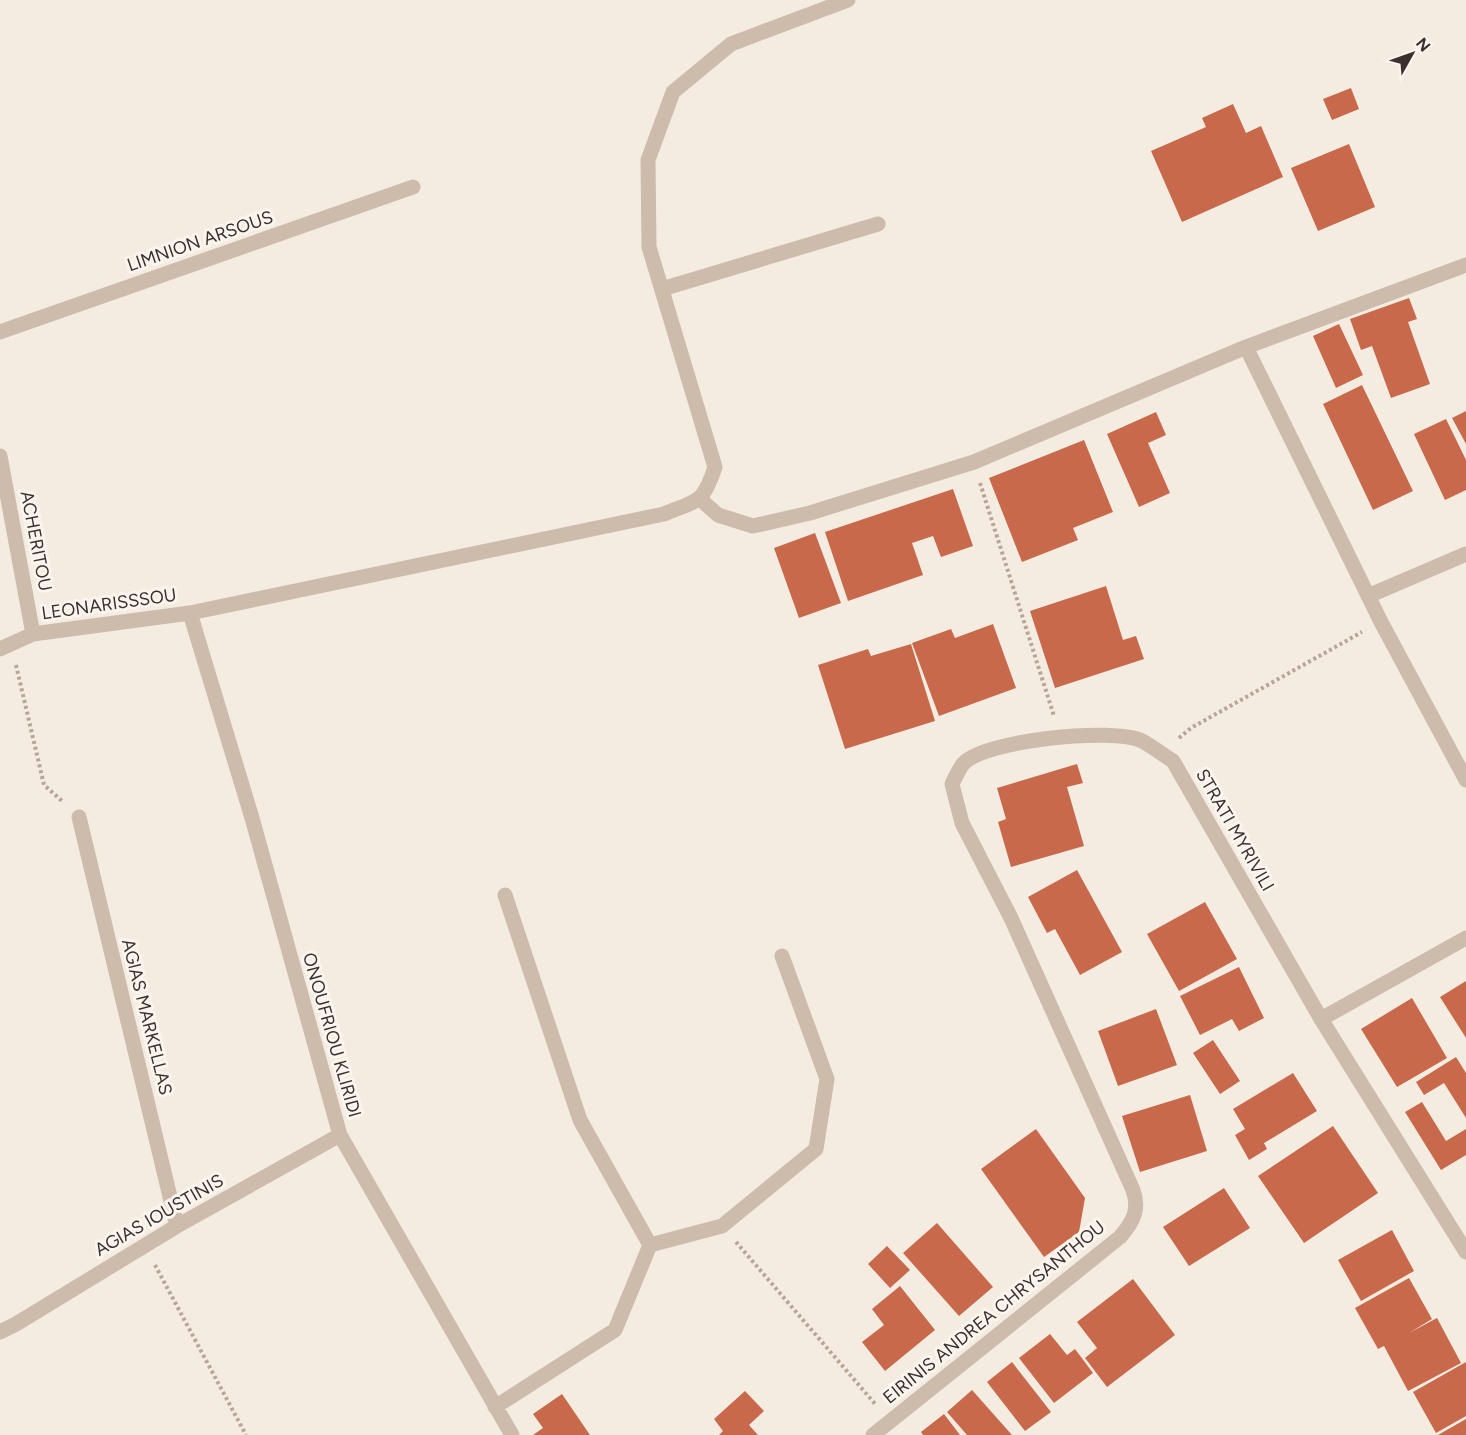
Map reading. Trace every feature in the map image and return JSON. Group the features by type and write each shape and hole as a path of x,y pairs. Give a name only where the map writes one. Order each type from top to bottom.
{"street":[{"path":"848,0 731,44 673,92 648,160 649,247 715,467 708,490 700,499 718,515 753,526 810,513 974,462 1246,347 1466,265"},
{"name":"LIMNION ARSOUS","path":"0,332 413,187"},
{"path":"662,289 878,224"},
{"path":"1246,347 1381,622 1466,780"},
{"name":"ACHERITOU","path":"0,456 33,634"},
{"name":"LEONARISSSOU","path":"6,646 33,634 190,613 664,514 700,499"},
{"path":"1368,596 1466,554"},
{"name":"ONOUFRIOU KLIRIDI","path":"190,613 252,818 340,1135 512,1435"},
{"name":"STRATI MYRIVILI","path":"1011,918 962,823 952,784 964,763 993,749 1061,736 1103,735 1141,740 1173,761 1321,1019 1466,1252"},
{"name":"AGIAS MARKELLAS","path":"79,817 177,1226"},
{"path":"505,895 580,1120 650,1245"},
{"name":"EIRINIS ANDREA CHRYSANTHOU","path":"873,1435 1120,1237 1131,1224 1136,1211 1137,1201 1133,1190 1011,918"},
{"path":"1321,1019 1466,938"},
{"path":"650,1245 722,1226 816,1149 827,1079 782,956"},
{"name":"AGIAS IOUSTINIS","path":"0,1332 177,1226 340,1135"},
{"path":"495,1407 615,1330 650,1245"}],"path":[{"path":"974,462 1061,736"},
{"path":"1160,753 1191,728 1381,622"},
{"path":"6,646 44,785 79,817"},
{"path":"722,1226 890,1422"},
{"path":"144,1246 246,1435"}],"building":[{"path":"1351,88 1359,109 1332,120 1323,99"},
{"path":"1233,104 1246,133 1261,126 1283,177 1182,222 1151,151 1206,127 1202,118"},
{"path":"1349,144 1375,207 1318,231 1291,168"},
{"path":"1409,298 1417,319 1408,322 1430,384 1391,398 1372,346 1361,350 1350,319"},
{"path":"1339,324 1363,375 1336,388 1313,336"},
{"path":"1362,385 1413,491 1373,510 1323,404"},
{"path":"1466,411 1466,444 1452,418"},
{"path":"1156,412 1166,435 1148,443 1170,493 1139,507 1107,434"},
{"path":"1446,419 1466,460 1466,490 1445,500 1414,434"},
{"path":"1084,440 1113,512 1073,528 1078,540 1022,562 989,478"},
{"path":"953,489 973,546 941,557 933,536 912,543 923,575 848,601 825,532"},
{"path":"815,533 841,603 799,618 774,548"},
{"path":"1106,586 1123,640 1136,636 1144,659 1055,688 1030,611"},
{"path":"993,624 1016,688 939,716 912,643 951,629 955,638"},
{"path":"911,644 935,721 845,749 818,665 868,649 871,656"},
{"path":"1077,764 1083,783 1067,787 1084,846 1011,867 998,822 1006,819 997,788"},
{"path":"1077,870 1122,952 1080,975 1055,929 1047,933 1028,897"},
{"path":"1205,902 1237,959 1179,991 1147,934"},
{"path":"1239,967 1264,1018 1239,1031 1232,1019 1200,1035 1180,996"},
{"path":"1466,981 1466,1038 1440,997"},
{"path":"1412,998 1447,1058 1397,1087 1361,1029"},
{"path":"1156,1009 1177,1065 1118,1086 1098,1031"},
{"path":"1213,1040 1240,1081 1220,1094 1193,1053"},
{"path":"1456,1057 1466,1073 1466,1118 1444,1083 1424,1095 1416,1082"},
{"path":"1293,1073 1317,1111 1264,1143 1267,1149 1249,1160 1235,1135 1245,1129 1233,1109"},
{"path":"1190,1095 1207,1151 1140,1172 1122,1116"},
{"path":"1422,1102 1446,1141 1466,1129 1466,1155 1441,1170 1405,1112"},
{"path":"1333,1126 1378,1193 1304,1243 1258,1176"},
{"path":"1036,1129 1085,1198 1079,1232 1044,1257 981,1169"},
{"path":"1224,1188 1250,1228 1189,1266 1163,1227"},
{"path":"937,1223 993,1287 959,1316 903,1253"},
{"path":"1392,1230 1414,1271 1361,1301 1338,1260"},
{"path":"887,1246 910,1270 890,1288 868,1264"},
{"path":"1409,1278 1432,1319 1409,1333 1437,1318 1461,1363 1408,1391 1384,1346 1378,1349 1355,1308"},
{"path":"1133,1279 1175,1335 1107,1387 1085,1358 1097,1348 1077,1322"},
{"path":"900,1286 935,1330 885,1371 862,1342 884,1325 872,1309"},
{"path":"1050,1334 1067,1355 1075,1349 1093,1373 1054,1403 1019,1358"},
{"path":"1012,1362 1051,1412 1025,1431 987,1382"},
{"path":"1466,1362 1466,1416 1436,1433 1413,1392"},
{"path":"972,1390 1012,1435 967,1435 947,1412"},
{"path":"745,1391 764,1411 749,1425 758,1435 719,1435 723,1431 714,1419"},
{"path":"562,1394 590,1435 533,1435 543,1428 533,1414"},
{"path":"944,1414 960,1435 923,1435 921,1432"},
{"path":"1466,1419 1466,1435 1438,1435"}]}
